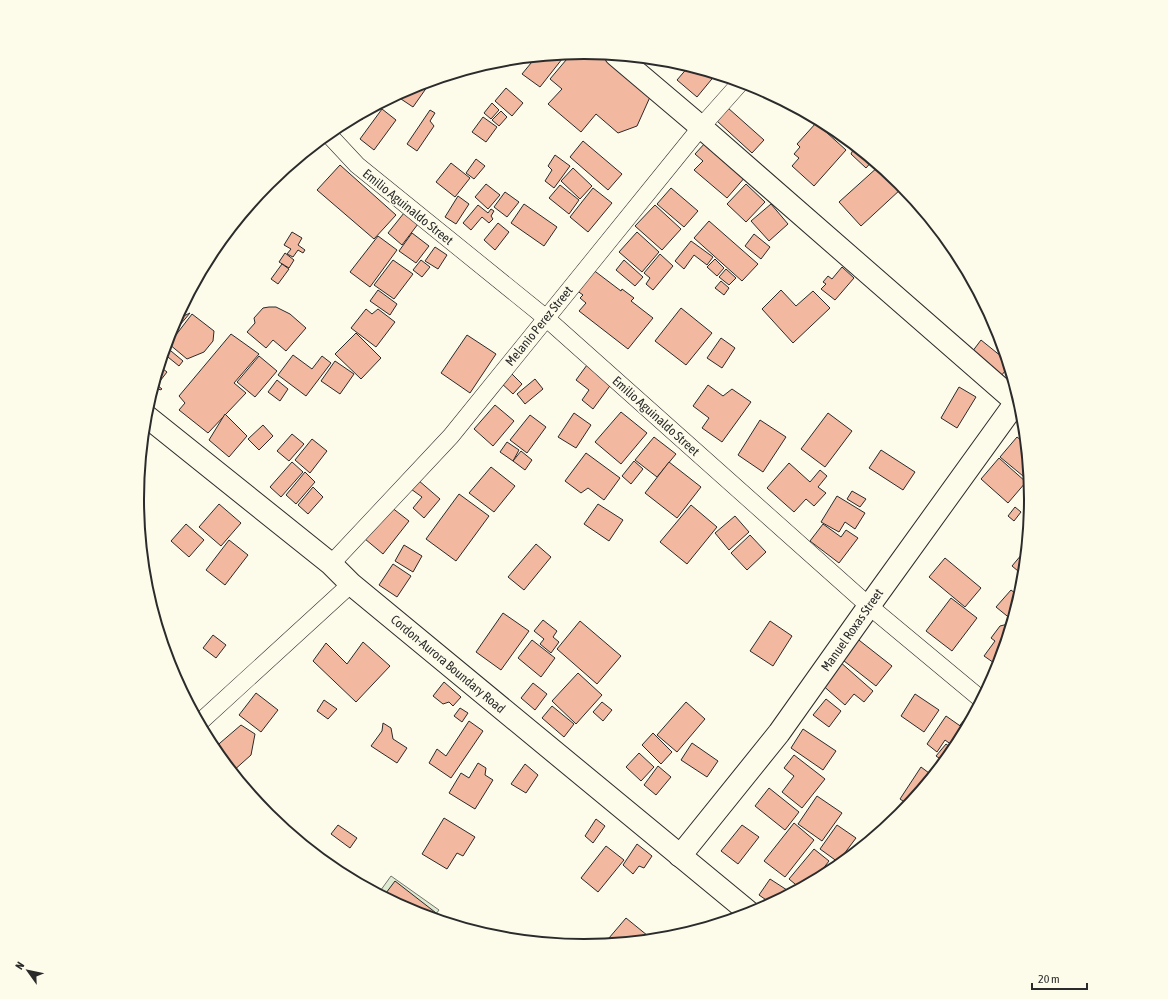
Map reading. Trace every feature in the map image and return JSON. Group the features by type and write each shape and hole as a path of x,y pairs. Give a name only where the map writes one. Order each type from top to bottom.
{"street":[{"path":"623,61 1012,397"},
{"name":"Melanio Perez Street","path":"331,564 451,436 701,127 737,86"},
{"name":"Emilio Aguinaldo Street","path":"332,138 357,165 546,318 869,606 978,696"},
{"name":"Manuel Roxas Street","path":"680,856 779,733 869,606 1014,407"},
{"name":"Cordon-Aurora Boundary Road","path":"151,420 331,564 351,584 745,909"},
{"path":"202,719 351,584"}],"green space":[{"path":"391,876 439,910 436,914 381,890"}],"building":[{"path":"561,60 540,87 522,74 531,63"},
{"path":"566,60 607,60 650,97 637,126 618,133 596,114 581,132 548,104 562,89 550,79"},
{"path":"685,71 713,78 697,97 677,80"},
{"path":"506,88 523,103 512,116 495,101"},
{"path":"426,89 413,107 401,99"},
{"path":"492,103 499,110 491,119 484,113"},
{"path":"728,108 764,140 752,153 717,121"},
{"path":"382,109 396,120 374,150 360,139"},
{"path":"430,110 435,113 430,121 434,126 417,151 407,144"},
{"path":"501,111 507,117 499,126 492,120"},
{"path":"483,117 497,127 486,142 472,132"},
{"path":"815,124 823,130 846,150 814,186 792,166 799,158 794,154 800,147 797,144"},
{"path":"583,141 622,174 608,190 570,157"},
{"path":"706,142 746,176 727,198 694,170 703,161 695,154"},
{"path":"853,151 869,164 866,168 851,154"},
{"path":"555,155 570,166 554,188 545,181 552,170 548,166"},
{"path":"476,159 485,166 474,179 466,173"},
{"path":"451,163 470,178 455,197 436,182"},
{"path":"340,165 396,215 374,239 317,190"},
{"path":"573,168 592,186 580,199 561,181"},
{"path":"875,169 898,191 861,226 839,202"},
{"path":"486,184 500,195 488,209 475,197"},
{"path":"746,184 765,202 746,222 727,204"},
{"path":"560,185 579,200 569,214 549,198"},
{"path":"593,188 612,203 588,232 570,217"},
{"path":"671,188 698,211 684,227 657,204"},
{"path":"505,192 519,202 507,217 494,207"},
{"path":"458,196 469,204 456,224 445,217"},
{"path":"524,204 557,227 544,246 511,223"},
{"path":"771,204 788,224 769,241 751,221"},
{"path":"478,205 488,213 491,209 494,211 491,216 493,219 489,223 482,217 471,230 463,223"},
{"path":"655,205 681,229 662,250 635,226"},
{"path":"404,213 418,224 402,245 388,233"},
{"path":"709,221 758,264 742,281 694,238"},
{"path":"498,223 509,232 495,250 484,240"},
{"path":"292,232 302,238 298,245 305,250 303,253 298,250 293,257 287,254 291,249 284,245"},
{"path":"637,232 659,252 642,272 619,252"},
{"path":"412,233 429,246 416,263 399,251"},
{"path":"754,234 770,247 761,259 745,246"},
{"path":"378,236 397,250 370,287 350,272"},
{"path":"691,241 713,257 707,265 694,255 684,269 675,261"},
{"path":"435,247 447,255 438,269 425,261"},
{"path":"285,253 294,260 289,268 279,262"},
{"path":"660,254 673,266 653,290 646,284 650,278 644,273"},
{"path":"715,259 724,268 717,276 707,267"},
{"path":"393,260 413,274 394,299 374,285"},
{"path":"421,260 430,267 422,277 413,270"},
{"path":"624,260 643,277 635,286 616,270"},
{"path":"282,264 289,269 278,284 271,279"},
{"path":"842,267 854,278 835,300 821,289 826,284 823,282 828,276 832,279"},
{"path":"592,269 621,291 622,289 634,298 631,301 653,318 628,349 579,311 586,303 580,298 583,295 576,290"},
{"path":"726,269 736,278 729,285 719,277"},
{"path":"721,281 729,288 724,295 715,288"},
{"path":"378,290 397,304 390,315 370,301"},
{"path":"781,290 796,306 813,291 830,308 793,343 762,309"},
{"path":"276,307 290,314 306,328 286,351 273,340 266,348 247,332 255,323 254,318 263,308"},
{"path":"681,308 712,333 686,365 655,341"},
{"path":"366,309 372,314 378,309 395,322 376,347 351,328"},
{"path":"190,313 179,326 184,316"},
{"path":"192,314 214,331 213,341 204,352 187,359 171,346 175,336"},
{"path":"356,333 381,358 361,379 335,354"},
{"path":"231,334 259,354 234,383 246,393 208,433 179,410 185,403 179,396"},
{"path":"467,335 496,354 470,393 441,373"},
{"path":"721,338 735,348 722,368 707,358"},
{"path":"981,340 1000,355 1005,371 1001,376 972,352"},
{"path":"170,350 183,361 179,366 167,357"},
{"path":"293,355 312,369 322,356 331,363 306,396 278,375"},
{"path":"259,356 277,371 255,397 237,382"},
{"path":"335,361 354,374 340,394 321,381"},
{"path":"587,365 612,383 593,409 582,400 589,390 576,380"},
{"path":"164,369 167,372 160,381"},
{"path":"510,372 522,384 513,394 500,382"},
{"path":"535,379 543,389 525,404 517,394"},
{"path":"277,380 288,389 280,401 268,392"},
{"path":"708,385 723,396 732,389 751,402 722,442 702,428 709,418 693,406"},
{"path":"959,387 976,397 957,428 941,418"},
{"path":"495,405 514,421 493,446 474,429"},
{"path":"621,412 647,433 621,464 595,442"},
{"path":"574,413 591,425 576,448 558,437"},
{"path":"828,413 852,431 825,467 801,449"},
{"path":"225,414 247,436 229,457 209,440"},
{"path":"530,415 546,427 527,453 510,440"},
{"path":"760,420 786,437 763,472 738,455"},
{"path":"263,425 273,436 259,450 248,439"},
{"path":"292,434 304,444 289,461 277,451"},
{"path":"654,437 676,454 657,477 635,460"},
{"path":"1017,437 1021,440 1024,475 1023,476 1000,457"},
{"path":"312,439 327,451 310,473 295,460"},
{"path":"507,442 519,450 513,461 500,452"},
{"path":"881,450 915,472 903,490 869,468"},
{"path":"521,451 532,460 525,470 513,461"},
{"path":"586,453 620,478 604,500 588,488 581,493 565,481"},
{"path":"999,458 1024,480 1024,484 1008,503 981,479"},
{"path":"634,461 643,469 631,484 622,476"},
{"path":"292,462 303,472 281,497 270,487"},
{"path":"669,462 701,487 677,518 645,493"},
{"path":"789,463 810,482 820,470 827,476 818,487 826,493 814,506 806,499 794,512 767,488"},
{"path":"491,467 515,486 494,512 469,493"},
{"path":"305,472 315,482 296,504 286,495"},
{"path":"418,480 440,499 424,518 413,508 422,497 411,489"},
{"path":"313,487 323,497 308,514 298,505"},
{"path":"852,491 866,499 860,507 847,499"},
{"path":"459,494 489,516 456,561 426,539"},
{"path":"837,496 865,513 855,529 845,522 839,532 821,522"},
{"path":"219,504 241,523 221,546 199,527"},
{"path":"598,504 623,520 609,541 584,524"},
{"path":"691,505 717,527 687,564 660,542"},
{"path":"391,507 409,521 383,554 365,539"},
{"path":"1015,507 1021,512 1014,521 1008,516"},
{"path":"735,516 749,532 729,550 715,533"},
{"path":"186,524 204,540 189,557 171,541"},
{"path":"823,524 841,537 846,530 858,538 839,563 810,541"},
{"path":"750,535 766,552 747,570 731,553"},
{"path":"229,540 248,555 225,585 206,570"},
{"path":"536,544 551,557 524,590 508,577"},
{"path":"404,545 422,556 413,572 395,561"},
{"path":"1021,555 1018,571 1012,566"},
{"path":"945,558 981,588 965,607 929,577"},
{"path":"393,564 411,576 397,597 379,585"},
{"path":"1011,590 1014,592 1008,617 996,607"},
{"path":"951,598 977,618 952,651 926,631"},
{"path":"503,613 529,631 501,670 476,652"},
{"path":"543,620 557,631 553,637 559,642 551,653 540,644 544,639 534,631"},
{"path":"580,621 621,656 597,684 557,649"},
{"path":"770,621 792,636 773,666 750,651"},
{"path":"1006,625 993,662 984,656 995,641 991,638 1000,626"},
{"path":"213,635 226,645 216,658 203,648"},
{"path":"855,637 892,666 876,686 839,657"},
{"path":"532,640 555,658 541,677 518,658"},
{"path":"363,642 390,666 356,702 313,661 326,643 347,664"},
{"path":"839,661 873,691 864,702 854,694 845,705 820,683"},
{"path":"578,673 602,695 576,724 552,701"},
{"path":"444,682 461,697 453,706 449,702 443,704 433,696"},
{"path":"533,683 547,694 535,710 521,698"},
{"path":"256,693 278,710 261,732 239,715"},
{"path":"915,694 939,710 924,732 901,716"},
{"path":"826,699 841,711 829,727 813,715"},
{"path":"324,700 337,709 328,719 317,711"},
{"path":"602,702 612,710 603,721 593,712"},
{"path":"686,702 705,719 677,752 657,735"},
{"path":"552,706 574,724 564,737 542,718"},
{"path":"460,708 468,713 462,722 454,716"},
{"path":"946,716 961,726 950,744 945,740 937,752 927,744"},
{"path":"469,721 483,731 451,778 429,763 437,749 446,756"},
{"path":"383,723 391,728 393,739 407,748 397,763 371,746 382,731"},
{"path":"241,725 255,734 251,755 236,769 218,744"},
{"path":"803,729 836,751 823,770 791,748"},
{"path":"653,733 672,752 661,764 642,745"},
{"path":"692,743 718,761 707,777 681,760"},
{"path":"946,744 949,746 940,758 936,756"},
{"path":"639,753 654,767 641,781 626,767"},
{"path":"794,755 825,779 802,808 782,792 794,776 784,768"},
{"path":"478,763 486,768 485,775 493,780 475,809 449,793 461,773 469,778"},
{"path":"525,764 538,775 526,793 511,784"},
{"path":"658,766 671,777 656,795 644,785"},
{"path":"921,767 929,773 904,802 900,799"},
{"path":"769,788 799,812 785,830 755,806"},
{"path":"817,796 842,813 822,841 798,824"},
{"path":"444,818 475,837 463,856 457,853 447,869 422,854"},
{"path":"596,819 605,826 593,843 585,836"},
{"path":"794,823 814,840 785,877 764,861"},
{"path":"338,825 357,838 350,848 331,834"},
{"path":"742,825 759,837 738,864 721,851"},
{"path":"837,825 856,838 842,856 836,861 820,849"},
{"path":"637,844 652,856 644,868 639,866 633,874 623,865"},
{"path":"606,846 624,860 598,892 581,878"},
{"path":"814,849 829,861 822,870 796,885 789,879"},
{"path":"770,879 787,890 767,900 759,895"},
{"path":"395,881 440,916 415,906 386,893"},
{"path":"626,918 647,935 613,939 609,938"}]}
